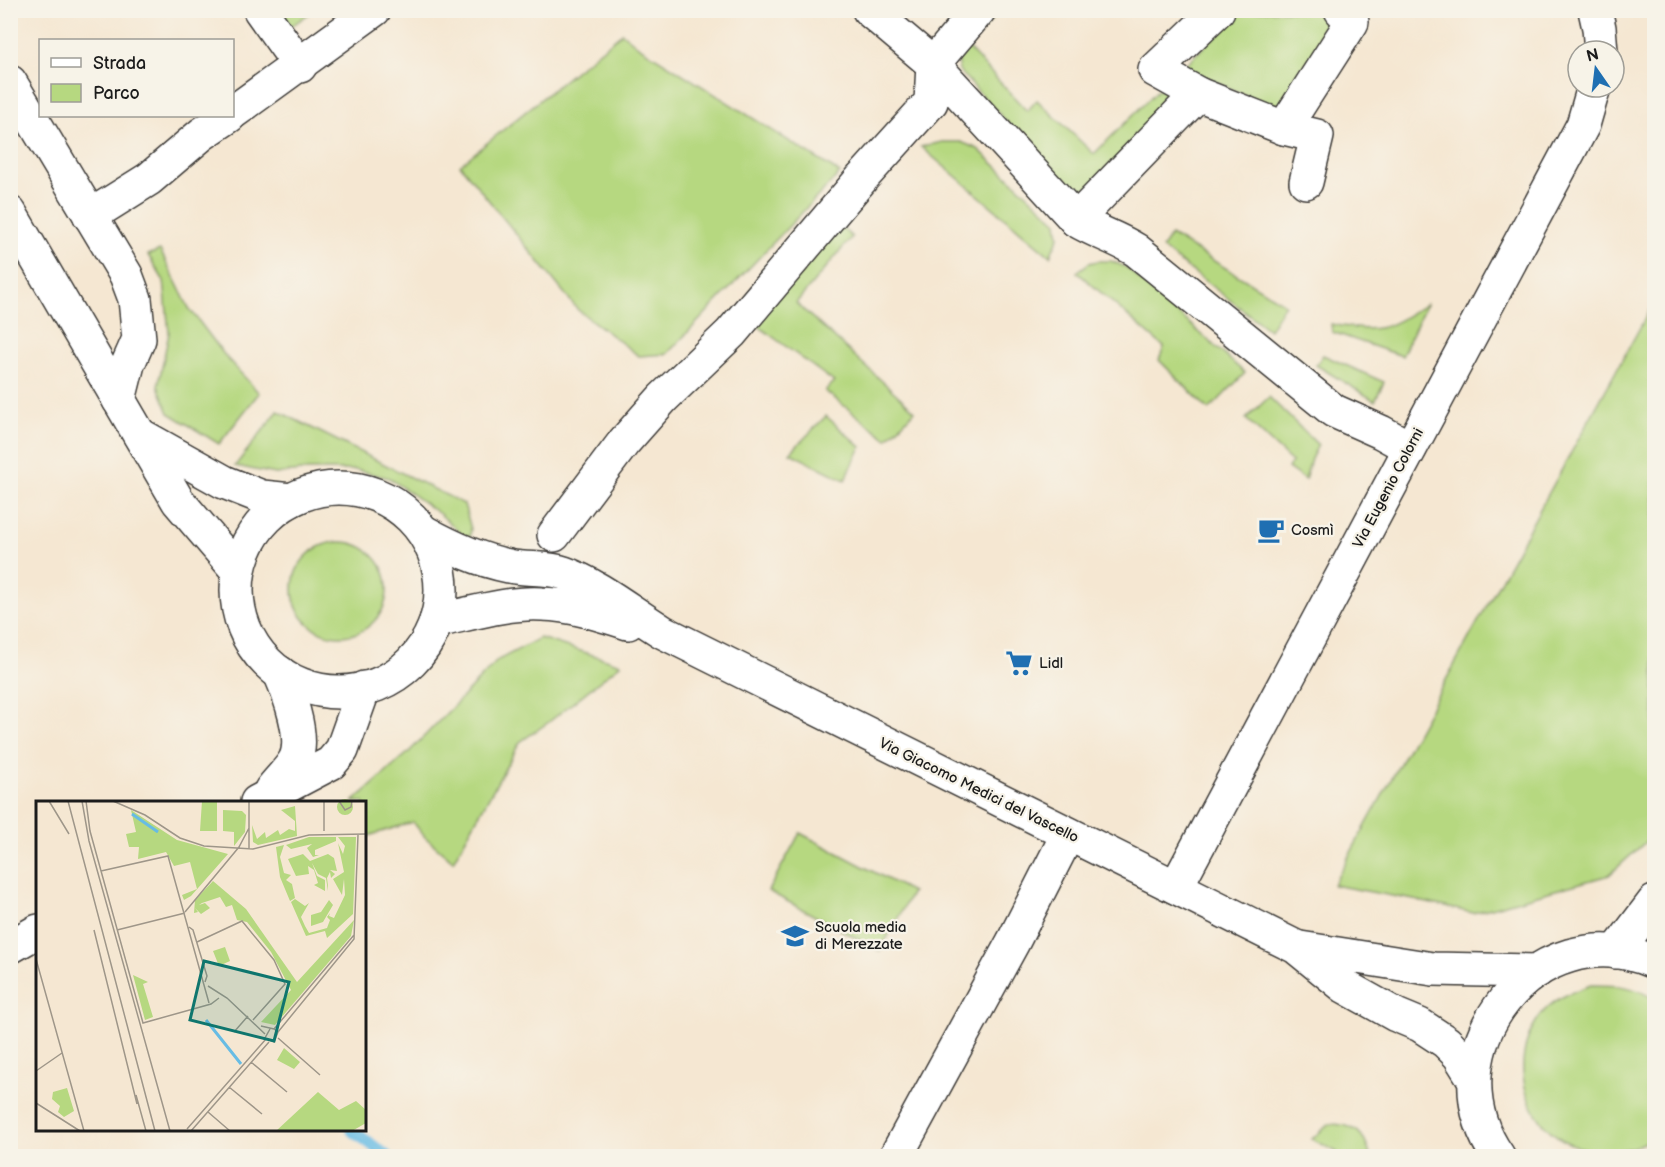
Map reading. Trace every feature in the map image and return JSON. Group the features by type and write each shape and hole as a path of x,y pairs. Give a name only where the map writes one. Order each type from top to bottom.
{"street":[{"path":"260,10 300,66"},
{"path":"234,112 374,10"},
{"path":"869,10 933,64 1076,220 1136,250 1334,411 1410,448"},
{"path":"554,535 624,442 663,398 731,333 863,177 931,102 933,64 979,10"},
{"path":"1218,10 1155,70 1198,94 1284,128 1317,136 1306,182"},
{"path":"1284,128 1352,22 1341,10"},
{"path":"1595,10 1600,39"},
{"path":"10,82 126,275 135,299 139,339 128,364 119,400"},
{"path":"1076,220 1198,94"},
{"name":"Via Eugenio Colorni","path":"1176,887 1583,125 1591,99"},
{"path":"90,216 149,179 202,134 227,117"},
{"path":"10,213 178,501 238,572"},
{"path":"139,434 224,482 262,497 291,500"},
{"path":"343,487 369,492 404,510 424,532 435,554 440,574 441,600 436,621 422,650 408,665 387,679 364,688 340,691 321,690 302,685 280,673 258,651 247,634 240,617 237,594 238,572 244,552 255,532 270,514 291,500 309,492 343,487"},
{"name":"Via Giacomo Medici del Vascello","path":"424,532 454,549 483,560 512,567 562,573 587,584 663,632 1296,947 1344,986 1396,1015 1420,1025 1446,1042 1459,1055 1474,1079"},
{"name":"Via Giacomo Medici del Vascello","path":"436,621 483,611 540,604 574,607 663,632"},
{"path":"261,800 296,759 298,730 290,695 280,673"},
{"path":"261,800 331,763 342,750 364,688"},
{"path":"896,1156 1013,942 1068,834"},
{"path":"1616,952 1654,902"},
{"path":"10,947 36,932"},
{"name":"Via Giacomo Medici del Vascello","path":"1296,947 1433,969 1536,971"},
{"path":"1498,1156 1481,1125 1474,1079 1478,1054 1490,1021 1498,1007 1516,987 1536,971 1562,959 1588,952 1616,952 1644,957 1654,962"}],"green space":[{"path":"278,11 313,11 290,27"},
{"path":"994,11 1001,11 966,46 1027,111 1037,100 1094,154 1159,89 1176,98 1127,160 1092,191 1067,186 959,71 959,53 963,45 974,30"},
{"path":"1241,11 1331,11 1340,17 1284,113 1183,67"},
{"path":"622,33 638,46 840,173 667,354 639,356 578,310 460,165"},
{"path":"942,142 961,142 978,149 1057,222 1059,237 1050,256 921,147"},
{"path":"840,226 852,237 796,303 915,411 887,439 825,391 834,382 754,323"},
{"path":"1171,235 1285,304 1269,330 1162,248"},
{"path":"160,250 189,308 226,357 259,393 219,444 169,413 158,386 169,333 164,281 148,255"},
{"path":"1111,261 1126,267 1245,373 1209,410 1159,360 1164,347 1077,272 1089,263"},
{"path":"1654,302 1654,828 1652,836 1609,875 1473,913 1333,885"},
{"path":"1426,304 1402,356 1332,332 1331,324 1382,328"},
{"path":"1323,355 1384,382 1375,401 1316,365"},
{"path":"1269,397 1318,445 1305,480 1288,468 1292,462 1246,419"},
{"path":"278,411 464,504 471,529 469,541 441,515 389,478 356,470 309,470 276,474 235,466"},
{"path":"826,416 861,447 845,480 790,453"},
{"path":"340,542 358,545 373,556 384,571 387,589 384,607 373,622 358,633 340,636 322,633 307,622 296,607 293,589 296,571 307,556 322,545"},
{"path":"540,638 621,664 549,722 520,742 453,861 425,837 413,822 366,837 366,801 354,801 409,752 498,660"},
{"path":"800,833 912,892 880,951 768,891"},
{"path":"1591,985 1632,989 1654,1000 1654,1136 1638,1146 1608,1151 1582,1148 1560,1138 1542,1123 1530,1103 1524,1080 1524,1056 1530,1033 1549,1006 1572,992"},
{"path":"1329,1124 1345,1125 1357,1131 1365,1140 1370,1156 1335,1156 1337,1152 1312,1139"}],"waterway":[{"path":"353,1131 387,1156"}],"place":[{"name":"Cosmì","path":"1271,530"},
{"name":"Lidl","path":"1019,663"},
{"name":"Scuola media di Merezzate","path":"795,936"}]}
